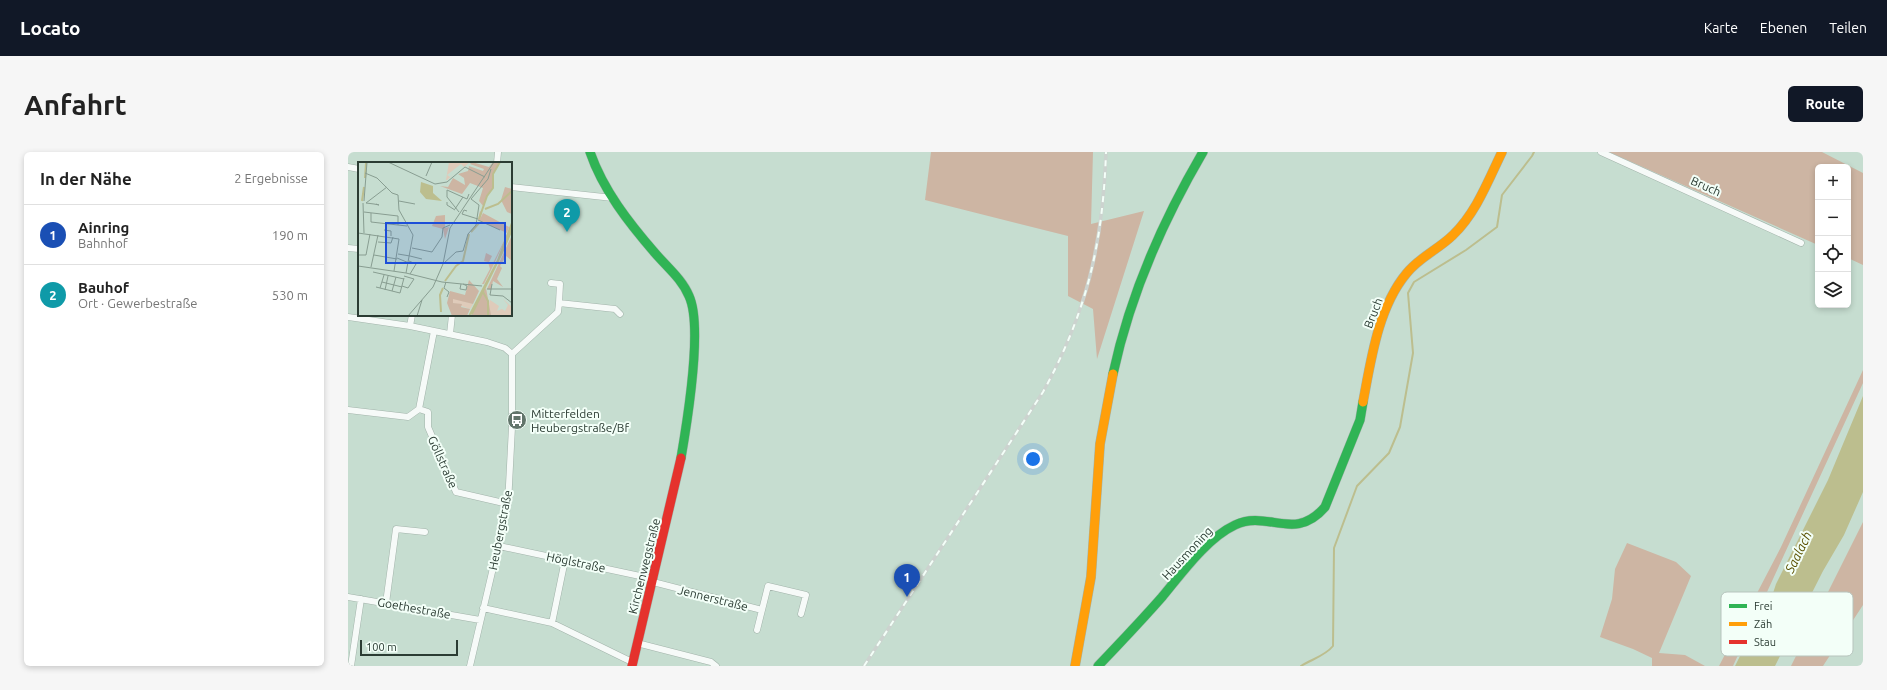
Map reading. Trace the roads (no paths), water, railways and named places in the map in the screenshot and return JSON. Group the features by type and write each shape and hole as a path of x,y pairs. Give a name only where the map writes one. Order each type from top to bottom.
{"street":[{"path":"497,162 498,152"},
{"name":"Kirchenwegstraße","path":"590,152 596,172 613,198 651,250 688,291 693,302 695,327 687,429 679,472 654,581 632,664"},
{"path":"1075,666 1090,578 1100,447 1112,372 1129,308 1139,281 1180,190 1203,152"},
{"name":"Bruch","path":"1321,513 1325,507 1360,420 1375,340 1391,298 1406,273 1453,235 1473,211 1502,152"},
{"name":"Bruch","path":"1601,152 1801,243"},
{"path":"348,168 358,169"},
{"path":"512,188 613,198"},
{"path":"348,248 358,249"},
{"path":"348,317 410,326 487,342 505,348 512,354 558,312 560,284 551,283"},
{"path":"559,303 615,309 620,314"},
{"path":"410,326 412,316"},
{"path":"450,334 452,316"},
{"path":"348,410 408,417 419,409 434,331"},
{"name":"Heubergstraße","path":"470,666 508,504 512,427 512,354"},
{"name":"Göllstraße","path":"419,409 428,412 428,427 456,492 508,504"},
{"name":"Hausmoning","path":"1098,666 1146,616 1214,539 1235,524 1248,520 1298,525 1306,524 1321,513"},
{"path":"386,603 396,529 425,532"},
{"name":"Höglstraße","path":"499,546 654,581"},
{"path":"552,623 565,560"},
{"name":"Jennerstraße","path":"654,581 762,610 768,586 806,595 801,614"},
{"name":"Goethestraße","path":"348,596 480,620"},
{"path":"351,666 350,658 361,599"},
{"path":"483,608 552,623 632,664"},
{"path":"758,630 762,610"},
{"path":"637,643 711,662 716,666"}],"water":[{"name":"Saalach","path":"1863,396 1863,492 1844,535 1812,592 1773,592 1776,584 1828,480"},
{"path":"1740,656 1780,656 1775,666 1735,666"}],"waterway":[{"path":"1301,666 1322,655 1333,646 1334,548 1357,486 1389,453 1400,427 1413,353 1408,293 1414,282 1466,250 1497,227 1502,195 1534,152"}],"railway":[{"path":"864,666 1043,392 1058,362 1071,334 1090,276 1101,217 1106,152"}],"place":[{"name":"Bauhof","path":"567,232"},
{"name":"Mitterfelden Heubergstraße/Bf","path":"517,420"},
{"name":"Ainring","path":"907,597"}]}
